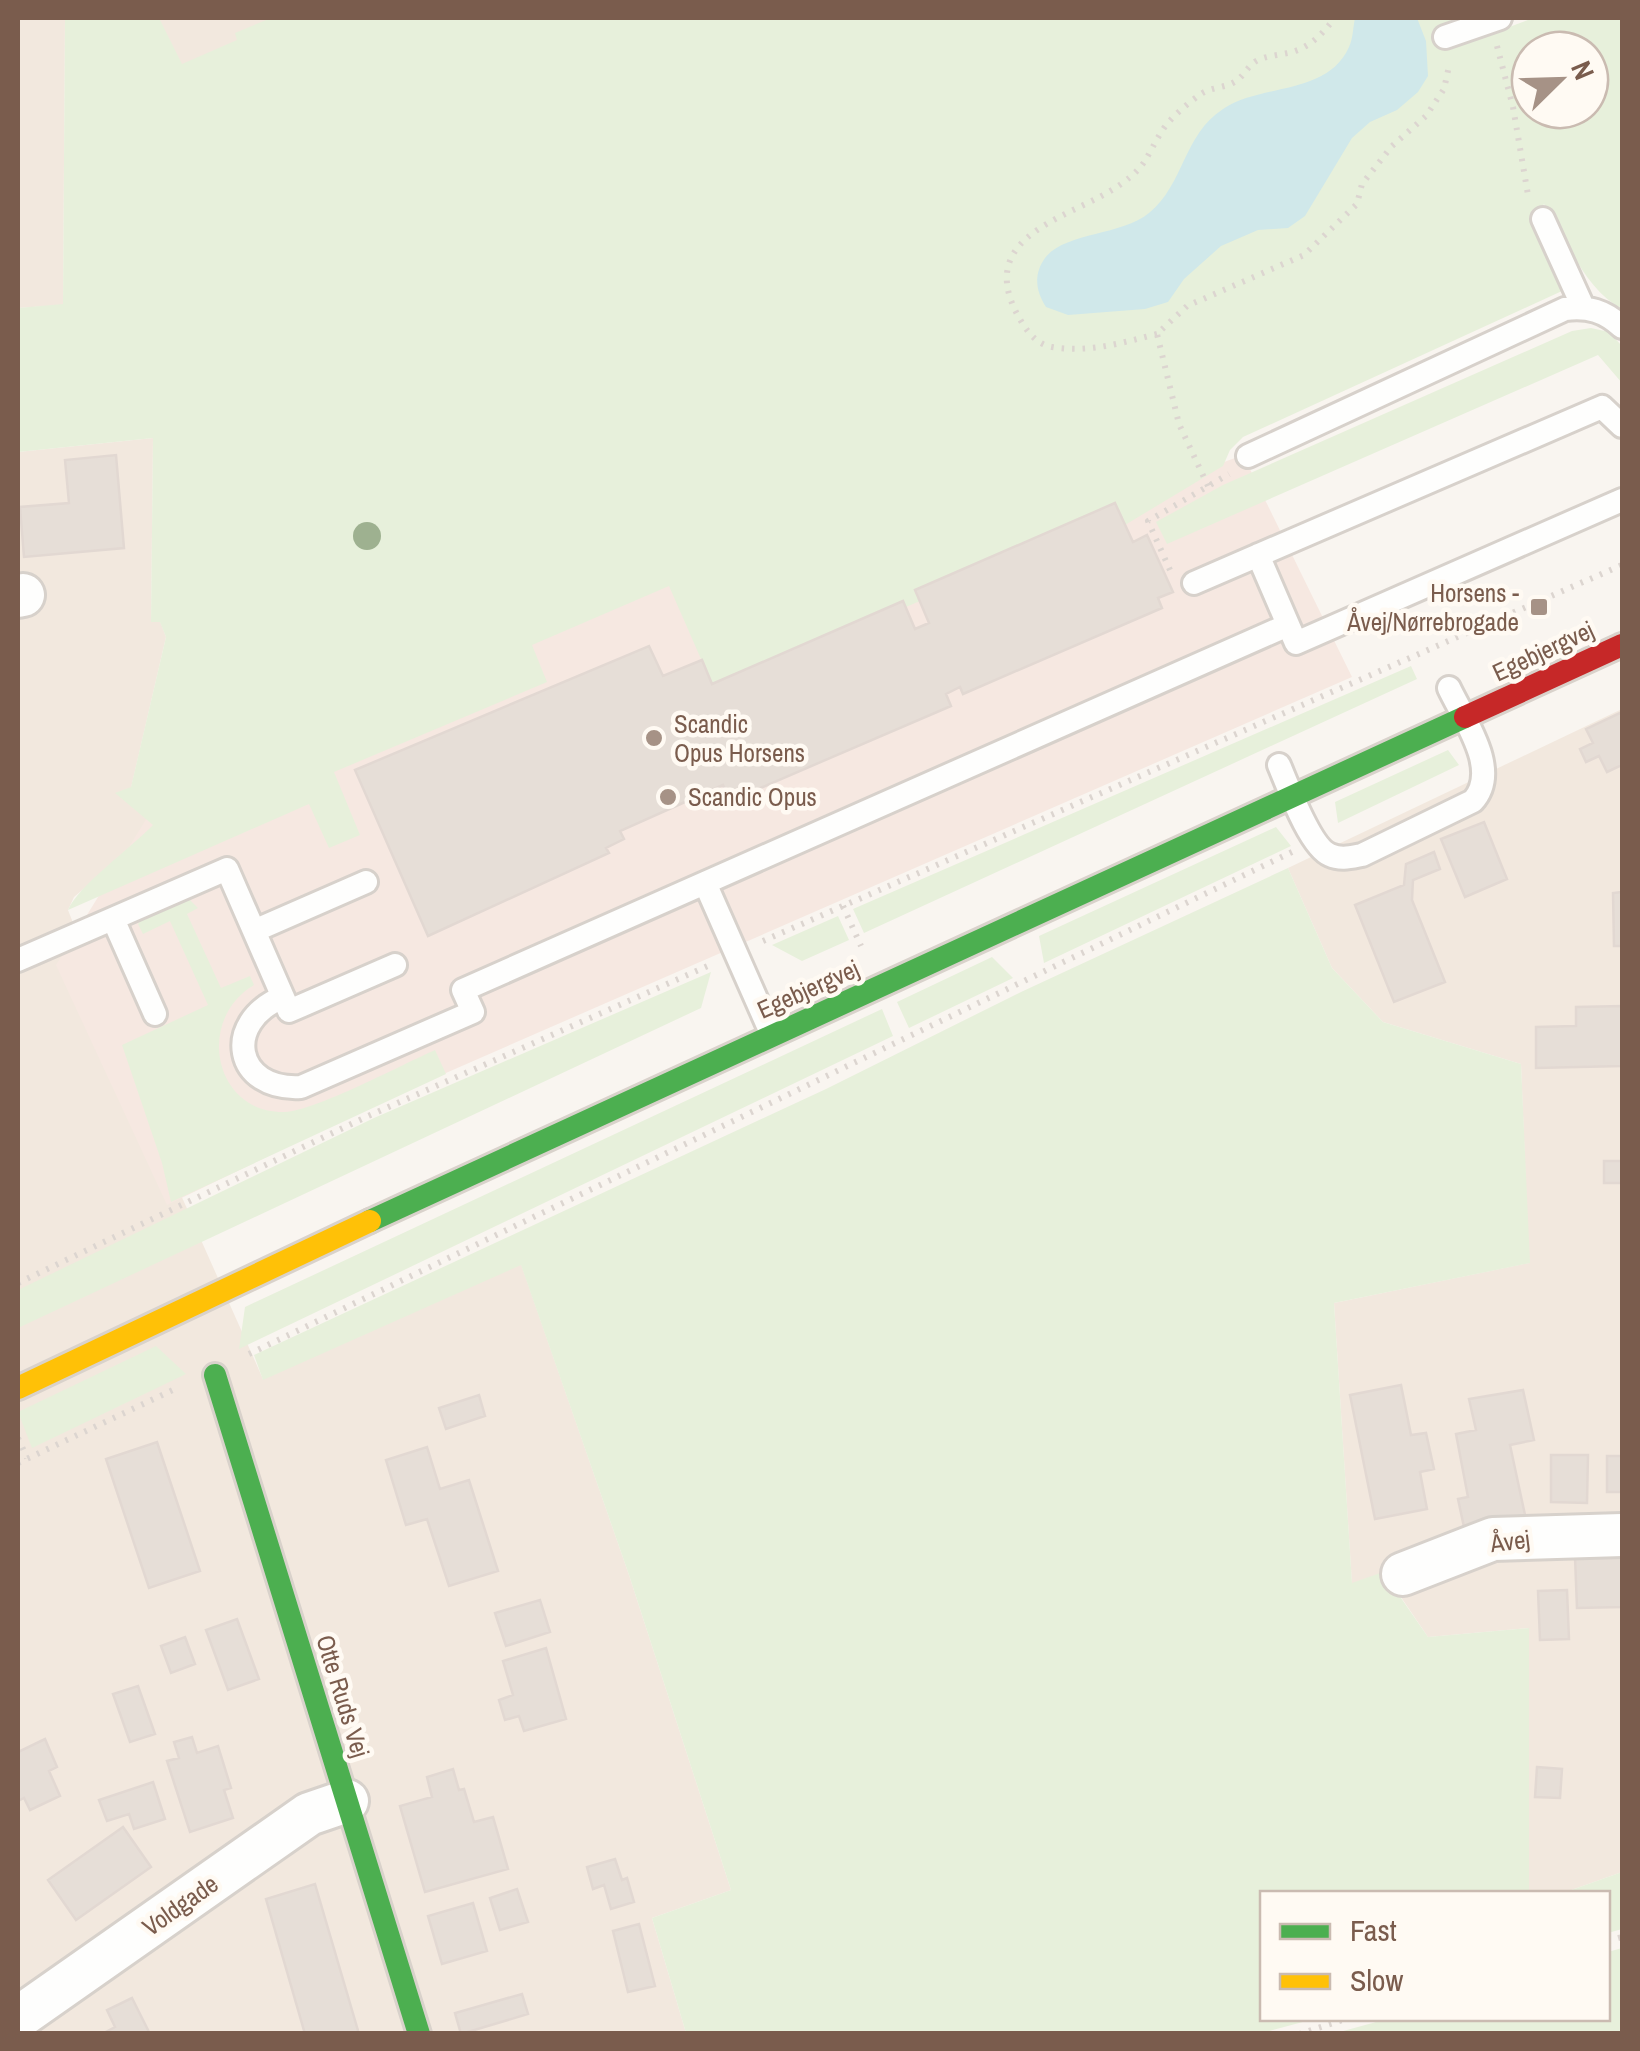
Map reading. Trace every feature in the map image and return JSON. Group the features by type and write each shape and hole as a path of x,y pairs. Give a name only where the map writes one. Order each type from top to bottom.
{"street":[{"name":"Egebjergvej","path":"18,1388 504,1158 1622,645"},
{"name":"Otte Ruds Vej","path":"223,1369 347,1801 419,2034"},
{"name":"Åvej","path":"1403,1574 1494,1538 1622,1535"},
{"name":"Voldgade","path":"18,2018 309,1814 347,1801"}],"lane":[{"path":"1445,38 1495,19"},
{"path":"1543,218 1583,306"},
{"path":"1248,456 1565,310 1583,306 1610,316 1622,327"},
{"path":"1194,583 1602,406 1622,426"},
{"path":"1258,556 1296,643 1622,500"},
{"path":"283,996 264,1004 249,1020 242,1041 246,1062 259,1079 269,1084 279,1088 301,1087 473,1012 463,990 1288,625"},
{"path":"1279,765 1315,841 1326,854 1342,858 1362,855 1472,801 1482,791 1485,771 1449,688"},
{"path":"18,960 227,869 289,1011 395,965"},
{"path":"254,931 366,882"},
{"path":"704,883 772,1036"},
{"path":"113,919 154,1014"}],"path":[{"path":"1335,18 1310,45 1263,58 1250,65 1235,82 1203,92 1163,129 1146,164 1090,204 1045,222 1024,239 1010,262 1006,281 1024,328 1042,346 1104,348 1157,334 1187,306 1304,255 1357,204 1362,184 1392,146 1426,116 1444,90 1450,62 1445,38"},
{"path":"1495,19 1528,193 1532,208 1543,218"},
{"path":"1157,334 1179,424 1208,486 1148,520 1179,590 1194,583"},
{"path":"18,1283 366,1117 1622,564"},
{"path":"223,1369 1315,841"},
{"path":"18,1463 180,1387"},
{"path":"18,1438 28,1458"},
{"path":"1300,2034 1340,2021"}],"shaded area":[{"path":"18,18 65,18 63,305 18,308"},
{"path":"146,18 376,18 172,76"},
{"path":"153,438 151,622 160,621 166,637 131,788 153,824 131,849 74,897 68,910 168,1166 263,1379 521,1264 629,1575 731,1890 652,1918 686,2033 18,2033 18,452"},
{"path":"1243,455 1352,677 384,1100 167,1205 56,965 150,813 429,603 1208,468"},
{"path":"1622,709 1622,1872 1569,1891 1529,1891 1529,1628 1428,1637 1384,1572 1352,1584 1334,1303 1529,1263 1521,1064 1383,1022 1332,968 1288,868"}],"green space":[{"path":"65,18 159,18 182,64 237,40 235,33 271,18 1468,18 1465,19 1472,41 1533,18 1622,18 1622,309 1586,276 1544,204 1533,220 1562,291 1243,437 1230,450 1223,466 1125,525 1115,504 915,589 920,601 906,607 902,601 712,684 669,586 532,645 547,682 334,772 360,835 329,848 309,804 68,910 93,879 153,825 115,793 131,787 166,637 160,622 151,622 153,438 18,452 18,308 63,304"},
{"path":"1591,328 1609,332 1622,346 1622,383 1598,355 1167,544 1156,522 1223,485 1572,331"},
{"path":"1411,666 1417,679 864,933 853,909"},
{"path":"1448,750 1459,765 1338,823 1335,802"},
{"path":"1276,827 1291,846 1044,963 1039,936"},
{"path":"1288,868 1332,968 1383,1022 1521,1064 1530,1263 1334,1303 1352,1583 1383,1572 1428,1637 1529,1628 1529,1891 1260,1891 1260,2021 1307,2021 1262,2033 686,2033 652,1918 731,1890 629,1575 521,1265 263,1380 254,1355 826,1089 1021,992"},
{"path":"189,899 198,908 187,914 221,988 250,976 254,985 235,1001 224,1020 219,1041 228,1082 242,1098 261,1109 299,1110 435,1050 446,1074 171,1202 162,1163 122,1045 208,1005 170,921 143,934 138,924"},
{"path":"838,916 849,940 802,961 772,945"},
{"path":"992,957 1013,978 909,1028 897,1002"},
{"path":"711,972 701,1008 18,1328 18,1290 374,1118"},
{"path":"882,1009 893,1036 239,1349 245,1307"},
{"path":"156,1346 186,1374 32,1448 18,1412"},
{"path":"1622,1872 1622,1929 1610,1932 1610,1891 1569,1891"},
{"path":"1622,1948 1622,2033 1336,2033 1380,2021 1610,2021 1610,1951"}],"water":[{"path":"1355,18 1417,18 1426,41 1428,76 1418,92 1397,110 1370,122 1352,138 1305,216 1288,228 1258,230 1221,246 1184,279 1168,302 1145,309 1068,315 1046,307 1037,283 1045,258 1066,243 1124,226 1149,213 1170,189 1199,132 1210,120 1238,101 1325,74 1339,63 1349,47"}],"building":[{"path":"116,455 124,548 24,557 20,507 69,503 65,460"},
{"name":"Scandic Opus Horsens","path":"1115,503 1133,542 1147,535 1173,592 1158,598 1162,608 963,694 960,687 946,694 951,706 751,792 749,786 728,796 723,785 620,831 624,839 606,848 609,853 428,936 355,770 649,646 663,676 702,660 712,684 903,601 915,629 929,623 915,590"},
{"path":"1622,712 1622,765 1607,772 1599,756 1586,762 1580,749 1593,743 1586,729"},
{"path":"1484,822 1507,879 1465,897 1441,839"},
{"path":"1434,852 1440,869 1413,880 1412,900 1445,982 1394,1002 1355,905 1404,885 1406,864"},
{"path":"1622,892 1622,946 1614,946 1613,893"},
{"path":"1622,1006 1622,1066 1536,1068 1536,1027 1576,1026 1576,1007"},
{"path":"1604,1161 1622,1161 1622,1183 1604,1183"},
{"path":"1401,1385 1411,1435 1426,1433 1434,1469 1420,1472 1427,1509 1375,1519 1350,1395"},
{"path":"1523,1390 1534,1440 1510,1445 1525,1515 1464,1527 1458,1499 1468,1497 1456,1434 1476,1430 1469,1399"},
{"path":"479,1395 485,1416 446,1429 439,1408"},
{"path":"157,1442 200,1571 149,1588 106,1459"},
{"path":"427,1447 440,1489 469,1480 498,1571 449,1586 427,1519 406,1525 386,1460"},
{"path":"1551,1455 1588,1455 1587,1503 1551,1502"},
{"path":"1607,1456 1622,1456 1622,1492 1607,1492"},
{"path":"1622,1556 1622,1607 1577,1608 1575,1557"},
{"path":"1567,1590 1569,1639 1540,1640 1538,1591"},
{"path":"540,1600 550,1632 506,1646 495,1613"},
{"path":"237,1619 259,1679 228,1690 206,1630"},
{"path":"185,1637 195,1664 171,1673 161,1646"},
{"path":"546,1648 566,1719 524,1731 519,1716 505,1720 499,1700 513,1695 503,1661"},
{"path":"138,1686 155,1734 130,1742 113,1694"},
{"path":"192,1737 197,1753 218,1746 231,1788 224,1790 233,1818 190,1832 167,1761 179,1758 174,1742"},
{"path":"45,1739 57,1767 49,1771 60,1796 30,1810 24,1798 18,1801 18,1752"},
{"path":"1537,1767 1562,1769 1560,1798 1535,1797"},
{"path":"453,1769 474,1822 493,1817 508,1869 425,1892 400,1806 432,1797 427,1777"},
{"path":"153,1782 165,1819 134,1829 129,1814 107,1821 99,1800"},
{"path":"123,1827 151,1867 76,1920 48,1880"},
{"path":"615,1859 622,1880 627,1878 634,1902 611,1909 604,1885 593,1889 587,1867"},
{"path":"315,1884 359,2034 305,2034 266,1899"},
{"path":"517,1889 528,1922 500,1930 490,1898"},
{"path":"473,1903 487,1951 442,1964 428,1916"},
{"path":"639,1924 655,1986 628,1992 613,1931"},
{"path":"522,1994 528,2014 461,2034 455,2013"},
{"path":"132,1998 150,2034 102,2034 115,2027 107,2010"}],"traffic: fast":[{"path":"370,1221 1465,717"},
{"path":"215,1375 419,2034"}],"traffic: slow":[{"path":"18,1388 370,1221"}],"traffic: jam":[{"path":"1465,717 1622,645"}],"place":[{"name":"Horsens - Åvej/Nørrebrogade","path":"1539,607"},
{"name":"Scandic Opus Horsens","path":"654,738"},
{"name":"Scandic Opus","path":"668,797"}]}
